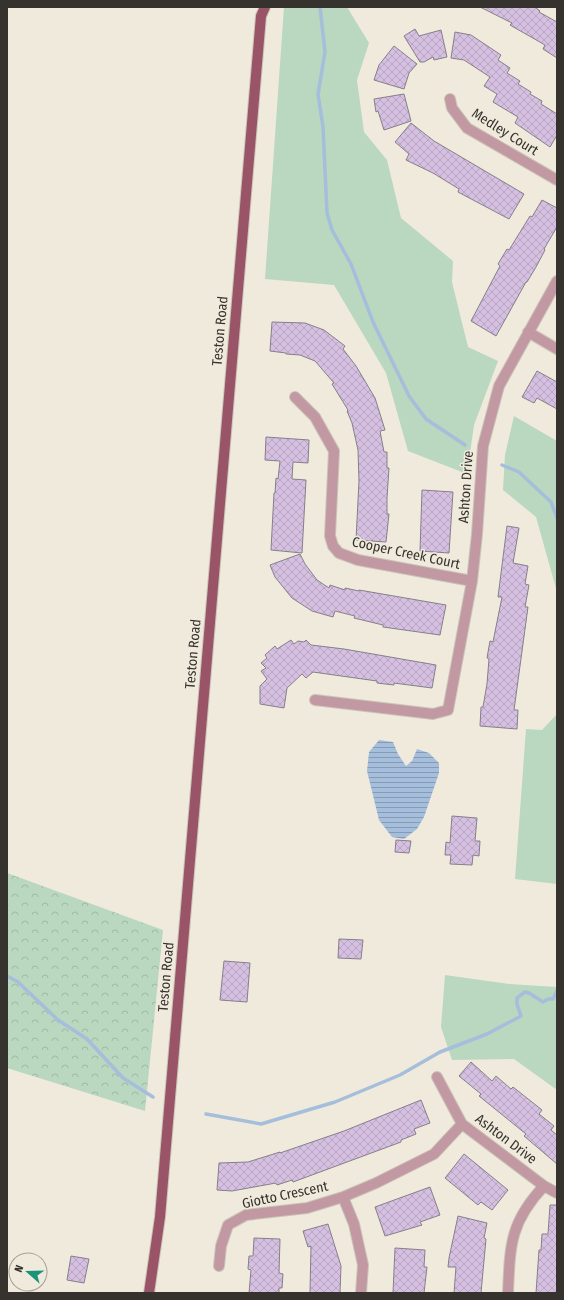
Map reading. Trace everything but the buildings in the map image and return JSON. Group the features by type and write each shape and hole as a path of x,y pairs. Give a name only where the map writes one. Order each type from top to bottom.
{"main road":[{"name":"Teston Road","path":"150,1293 160,1217 261,10"}],"street":[{"name":"Medley Court","path":"450,99 452,108 457,117 467,128 557,180"},
{"name":"Ashton Drive","path":"315,700 433,714 448,710 472,581 483,446 499,386 557,281"},
{"path":"528,332 557,349"},
{"name":"Cooper Creek Court","path":"295,396 315,417 334,451 330,536 333,546 339,553 358,560 472,581"},
{"name":"Ashton Drive","path":"437,1077 462,1124 544,1186 557,1192"},
{"name":"Giotto Crescent","path":"219,1266 222,1246 228,1225 246,1215 307,1208 343,1197 396,1174 434,1154 462,1124"},
{"path":"508,1293 512,1241 515,1228 529,1201 544,1186"},
{"name":"Giotto Crescent","path":"343,1197 354,1224 363,1265 361,1293"}],"green space":[{"path":"284,7 347,7 369,43 357,80 364,132 387,160 401,218 453,261 452,282 468,347 498,361 474,425 467,474 408,451 386,373 334,285 265,279"},
{"path":"514,416 557,441 557,592 536,517 503,490 505,455"},
{"path":"557,714 557,884 515,879 526,729 542,730"},
{"path":"7,873 163,930 145,1111 7,1068"},
{"path":"445,975 509,984 557,987 557,1090 514,1059 452,1060 441,1027"}],"water":[{"path":"379,740 393,742 398,754 406,766 412,761 417,749 429,753 439,763 439,773 424,817 417,829 404,839 392,837 379,820 367,771 369,752"}],"waterway":[{"path":"320,7 325,52 318,94 323,127 327,213 332,230 351,264 373,322 409,396 426,419 465,445"},
{"path":"502,465 519,472 551,502 557,518"},
{"path":"7,976 18,982 58,1020 87,1039 123,1078 153,1097"},
{"path":"206,1114 261,1124 335,1102 400,1075 440,1052 487,1034 521,1016 517,1004 517,998 525,992 543,1002 548,999 553,999 557,991"}]}
